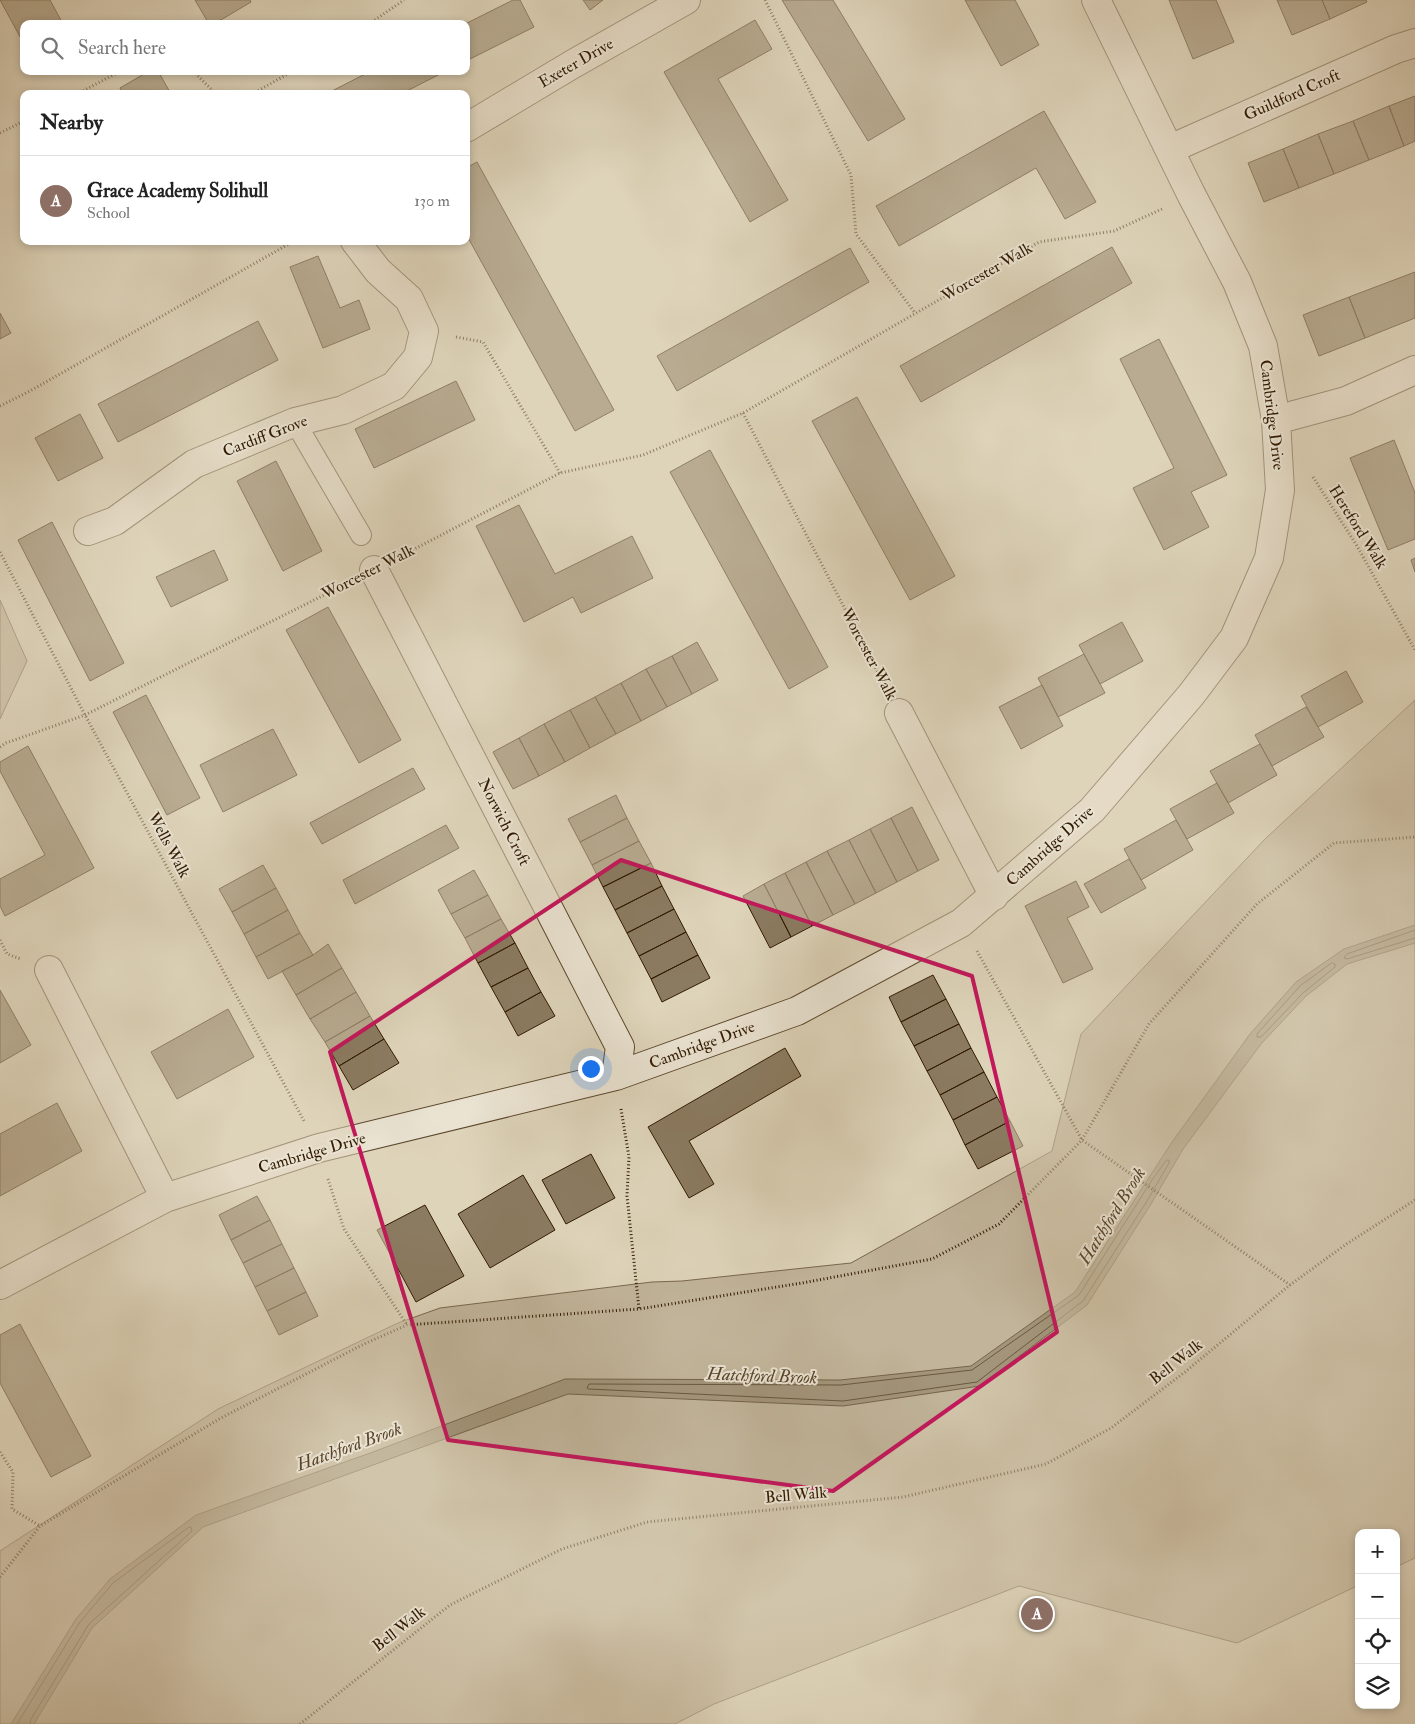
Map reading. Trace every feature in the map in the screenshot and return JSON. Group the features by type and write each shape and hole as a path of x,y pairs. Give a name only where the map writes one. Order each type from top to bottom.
{"street":[{"name":"Exeter Drive","path":"470,126 686,0"},
{"name":"Cambridge Drive","path":"0,1285 165,1198 318,1148 616,1076 797,1012 961,923 1092,810 1192,695 1234,638 1269,558 1280,490 1276,420 1263,346 1237,282 1191,194 1096,0"},
{"name":"Guildford Croft","path":"1170,149 1396,49 1415,43"},
{"path":"358,245 378,271 409,299 424,331"},
{"name":"Cardiff Grove","path":"88,531 115,522 194,464 295,422 343,410 394,386 418,357 424,331"},
{"path":"1276,420 1346,402 1415,370"},
{"name":"Norwich Croft","path":"374,570 620,1047 616,1076"},
{"name":"Worcester Walk","path":"900,713 994,896"},
{"path":"49,970 165,1198"}],"lane":[{"path":"295,422 361,535"}],"path":[{"path":"375,20 404,0"},
{"path":"765,0 851,175 856,234 915,313"},
{"path":"85,90 113,75"},
{"path":"197,75 212,90"},
{"path":"259,90 287,75"},
{"path":"0,133 20,123"},
{"name":"Worcester Walk","path":"0,747 6,743 85,715 374,570 560,473 643,455 742,413 1039,242 1114,231 1191,194"},
{"path":"0,406 30,391 287,245"},
{"path":"424,331 483,342 560,473"},
{"name":"Worcester Walk","path":"742,413 900,713"},
{"name":"Hereford Walk","path":"1312,475 1358,546 1415,650"},
{"name":"Wells Walk","path":"0,552 85,715 318,1148 344,1229 407,1325"},
{"path":"0,1577 40,1526 221,1418 364,1344 407,1325 639,1309 802,1284 932,1259 999,1224 1082,1140 1149,1024 1257,904 1334,843 1415,837"},
{"path":"961,923 1082,1140 1290,1285"},
{"path":"616,1076 629,1157 626,1196 639,1309"},
{"name":"Bell Walk","path":"300,1724 450,1605 562,1550 647,1522 903,1497 1046,1464 1111,1428 1185,1372 1290,1285 1345,1245 1415,1200"},
{"path":"0,1452 13,1472 12,1508 40,1526"}],"highlighted area":[{"path":"621,860 972,976 1057,1332 833,1491 448,1440 330,1052"}],"shaded area":[{"path":"0,600 27,661 0,719"},
{"path":"1415,700 1415,1558 1400,1565 1400,1529 1355,1529 1355,1587 1237,1643 1019,1586 714,1704 675,1724 0,1724 0,1551 218,1409 398,1323 440,1308 652,1282 682,1281 851,1263 1052,1151 1081,1034 1265,839"}],"water":[{"path":"1415,925 1415,943 1347,964 1306,996 1261,1044 1183,1149 1151,1204 1087,1305 980,1386 843,1406 568,1394 203,1527 92,1628 34,1724 11,1724 76,1619 110,1579 196,1515 373,1452 565,1379 840,1380 971,1366 1075,1292 1172,1142 1250,1034 1296,982 1344,949"}],"building":[{"path":"0,0 50,0 61,20 20,20 20,37"},
{"path":"195,0 250,0 251,2 221,20 207,20"},
{"path":"513,0 520,0 534,27 470,59 470,22"},
{"path":"583,0 603,0 590,10"},
{"path":"782,0 833,0 905,119 868,141"},
{"path":"965,0 1015,0 1039,45 1001,66"},
{"path":"1169,0 1216,0 1234,42 1193,59"},
{"path":"1277,0 1322,0 1330,19 1292,35"},
{"path":"1322,0 1366,0 1367,2 1330,19"},
{"path":"755,20 772,49 718,79 788,200 750,222 664,72"},
{"path":"142,75 160,75 169,90 121,90 120,88"},
{"path":"363,75 438,75 409,90 334,90"},
{"path":"1415,96 1415,141 1404,146 1389,106"},
{"path":"1389,106 1404,146 1369,160 1353,121"},
{"path":"1044,111 1096,202 1065,219 1036,168 899,246 876,206"},
{"path":"1353,121 1369,160 1334,174 1318,134"},
{"path":"1318,134 1334,174 1299,188 1283,149"},
{"path":"1283,149 1299,188 1264,202 1248,163"},
{"path":"477,162 614,410 575,431 470,241 470,166"},
{"path":"1112,247 1132,283 921,402 900,366"},
{"path":"850,248 869,282 677,391 657,356"},
{"path":"318,256 340,308 359,300 370,329 323,348 290,267"},
{"path":"1415,272 1415,318 1365,338 1349,297"},
{"path":"1349,297 1365,338 1319,356 1303,315"},
{"path":"0,313 11,333 0,339"},
{"path":"258,321 278,360 118,442 98,404"},
{"path":"1159,339 1227,475 1191,492 1209,527 1164,550 1133,488 1174,468 1120,359"},
{"path":"456,381 475,420 374,468 355,429"},
{"path":"857,397 955,576 910,600 812,421"},
{"path":"80,414 103,458 58,481 35,438"},
{"path":"1394,440 1415,493 1415,539 1388,550 1350,458"},
{"path":"710,450 828,667 789,689 670,472"},
{"path":"276,461 322,551 283,571 237,481"},
{"path":"519,505 555,574 632,536 653,578 581,613 573,597 524,622 476,526"},
{"path":"52,522 124,663 90,681 18,540"},
{"path":"214,550 228,580 171,607 156,577"},
{"path":"1415,558 1415,572 1411,560"},
{"path":"328,607 401,740 359,763 286,630"},
{"path":"1122,622 1143,661 1100,684 1079,645"},
{"path":"697,642 718,680 692,694 672,656"},
{"path":"1084,654 1105,693 1058,717 1038,678"},
{"path":"672,656 692,694 667,707 646,669"},
{"path":"646,669 667,707 641,721 621,683"},
{"path":"1346,671 1363,702 1318,727 1301,696"},
{"path":"621,683 641,721 616,734 595,697"},
{"path":"1042,685 1063,726 1021,749 999,707"},
{"path":"146,695 200,798 167,815 113,712"},
{"path":"595,697 616,734 590,748 570,710"},
{"path":"1306,707 1324,737 1272,766 1255,735"},
{"path":"570,710 590,748 565,762 544,724"},
{"path":"544,724 565,762 539,776 519,738"},
{"path":"273,729 297,775 223,812 200,765"},
{"path":"519,738 539,776 513,789 493,752"},
{"path":"1260,744 1277,775 1228,803 1210,771"},
{"path":"28,746 94,868 5,916 0,906 0,879 45,855 0,771 0,762"},
{"path":"413,768 425,789 322,844 310,823"},
{"path":"1217,783 1234,813 1187,839 1170,809"},
{"path":"616,795 627,818 580,842 568,819"},
{"path":"912,807 939,860 918,871 891,818"},
{"path":"627,818 639,841 592,865 580,842"},
{"path":"891,818 918,871 897,882 870,829"},
{"path":"1176,820 1193,850 1141,880 1124,849"},
{"path":"446,825 459,848 355,904 343,880"},
{"path":"870,829 897,882 876,893 849,840"},
{"path":"849,840 876,893 855,904 827,851"},
{"path":"639,841 651,863 603,887 592,865"},
{"path":"827,851 855,904 833,915 806,862"},
{"path":"1129,859 1146,888 1101,913 1084,884"},
{"path":"806,862 833,915 812,926 785,873"},
{"path":"651,863 662,886 615,910 603,887"},
{"path":"263,865 276,888 232,912 219,889"},
{"path":"474,870 488,895 451,914 438,890"},
{"path":"785,873 812,926 791,937 764,884"},
{"path":"1076,881 1089,907 1067,918 1093,969 1063,983 1025,906"},
{"path":"764,884 791,937 770,948 743,896"},
{"path":"662,886 674,909 627,933 615,910"},
{"path":"276,888 288,910 244,934 232,912"},
{"path":"488,895 501,919 465,938 451,914"},
{"path":"674,909 686,932 639,956 627,933"},
{"path":"288,910 300,933 256,957 244,934"},
{"path":"501,919 515,943 478,963 465,938"},
{"path":"686,932 698,955 651,979 639,956"},
{"path":"300,933 313,955 268,979 256,957"},
{"path":"515,943 528,968 491,987 478,963"},
{"path":"328,944 342,968 296,995 282,971 313,955"},
{"path":"698,955 710,978 662,1002 651,979"},
{"path":"342,968 356,992 310,1019 296,995"},
{"path":"528,968 541,992 505,1012 491,987"},
{"path":"933,975 946,999 901,1022 889,997"},
{"path":"0,990 31,1045 0,1063"},
{"path":"356,992 370,1016 325,1042 310,1019"},
{"path":"541,992 555,1016 518,1036 505,1012"},
{"path":"946,999 959,1024 914,1046 901,1022"},
{"path":"228,1009 254,1057 177,1099 151,1052"},
{"path":"370,1016 384,1039 339,1066 325,1042"},
{"path":"959,1024 971,1048 927,1071 914,1046"},
{"path":"384,1039 399,1063 353,1090 339,1066"},
{"path":"785,1048 801,1076 689,1141 714,1184 689,1198 648,1127"},
{"path":"971,1048 984,1072 940,1095 927,1071"},
{"path":"984,1072 997,1097 953,1120 940,1095"},
{"path":"997,1097 1010,1121 965,1145 953,1120"},
{"path":"57,1103 82,1151 0,1196 0,1134"},
{"path":"1010,1121 1023,1146 978,1169 965,1145"},
{"path":"591,1154 615,1198 566,1224 542,1180"},
{"path":"523,1175 555,1230 490,1268 458,1214"},
{"path":"257,1196 270,1220 231,1240 219,1215"},
{"path":"425,1205 464,1276 416,1302 377,1230"},
{"path":"270,1220 282,1244 243,1263 231,1240"},
{"path":"282,1244 294,1268 255,1287 243,1263"},
{"path":"294,1268 306,1292 267,1311 255,1287"},
{"path":"306,1292 318,1316 279,1335 267,1311"},
{"path":"20,1324 91,1456 51,1477 0,1383 0,1335"}],"place":[{"name":"Grace Academy Solihull","path":"1037,1614"}],"water label":[{"name":"Hatchford Brook","path":"1112,1216"},
{"name":"Hatchford Brook","path":"762,1376"},
{"name":"Hatchford Brook","path":"349,1447"}]}
